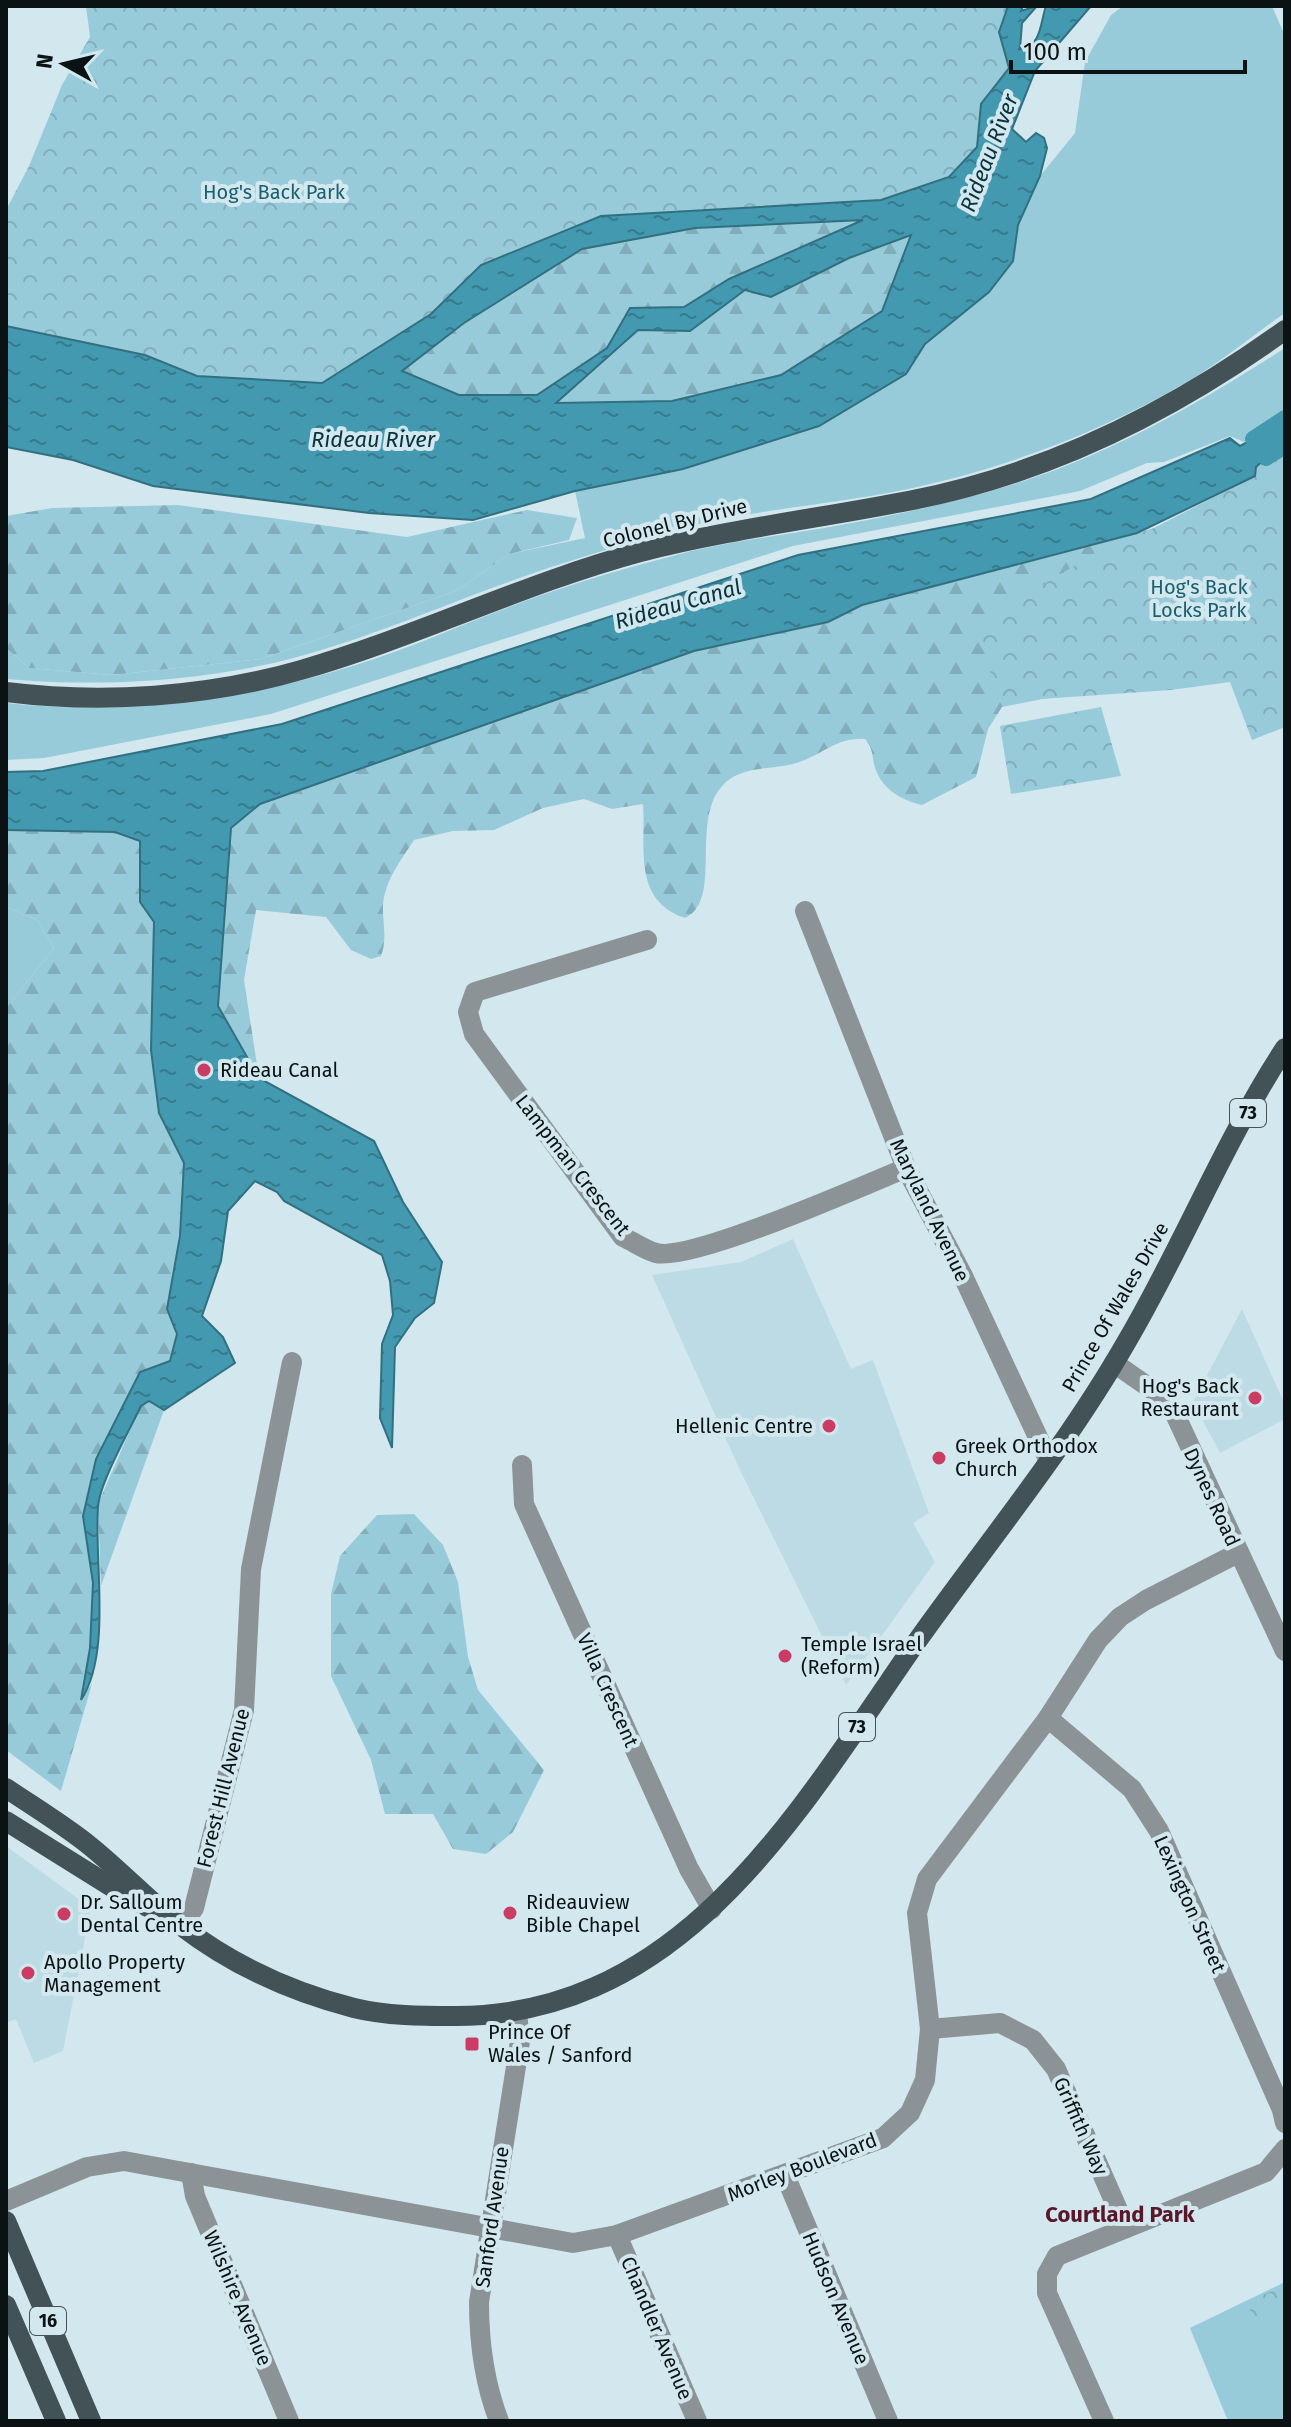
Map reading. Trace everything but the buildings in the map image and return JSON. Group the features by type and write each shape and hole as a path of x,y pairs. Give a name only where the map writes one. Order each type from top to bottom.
{"main road":[{"name":"Colonel By Drive","path":"6,692 74,697 143,696 248,683 344,657 639,553 756,527 915,500 973,485 1069,453 1133,425 1181,401 1285,330"},
{"name":"Prince Of Wales Drive","path":"6,1788 84,1841 178,1923 241,1966 359,2009 432,2016 517,2012 573,1997 621,1974 664,1948 712,1909 769,1848 1048,1459 1114,1363 1285,1048"},
{"name":"Prince Of Wales Drive","path":"6,1821 131,1899 178,1923"},
{"path":"6,1832 35,1839"},
{"path":"69,1862 84,1841"},
{"name":"16","path":"6,2221 91,2421"},
{"name":"16","path":"6,2305 56,2421"}],"street":[{"name":"Maryland Avenue","path":"805,911 906,1168 963,1276 1048,1459"},
{"name":"Lampman Crescent","path":"647,940 475,992 468,1012 474,1034 623,1237 658,1254 695,1248 790,1217 906,1168"},
{"name":"Forest Hill Avenue","path":"178,1923 194,1908 244,1710 251,1569 292,1362"},
{"name":"Dynes Road","path":"1114,1363 1157,1393 1174,1412 1285,1651"},
{"name":"Villa Crescent","path":"522,1465 524,1504 689,1869 712,1909"},
{"name":"Morley Boulevard","path":"6,2201 87,2167 124,2161 488,2230 573,2243 617,2235 883,2138 910,2113 925,2080 930,2029 917,1913 927,1879 1048,1718 1098,1640 1120,1617 1238,1553"},
{"name":"Lexington Street","path":"1048,1718 1132,1789 1159,1831 1285,2123"},
{"name":"Sanford Avenue","path":"499,2421 489,2396 479,2337 488,2230 520,2041 517,2012"},
{"name":"Griffith Way","path":"930,2029 1000,2023 1033,2040 1056,2069 1126,2228"},
{"path":"1104,2421 1047,2293 1047,2274 1057,2256 1266,2172 1285,2149"},
{"name":"Wilshire Avenue","path":"191,2173 195,2196 289,2421"},
{"name":"Hudson Avenue","path":"785,2175 888,2421"},
{"name":"Chandler Avenue","path":"617,2235 697,2421"}],"shaded area":[{"path":"793,1239 851,1369 873,1360 929,1513 913,1523 935,1562 846,1685 739,1468 652,1275 741,1262"},
{"path":"1242,1309 1285,1405 1285,1419 1220,1453 1193,1402"},
{"path":"6,1846 91,1908 63,2051 34,2063 16,2019 6,2023"}],"green space":[{"name":"Hog's Back Park","path":"86,6 1008,6 999,32 1009,68 981,104 977,147 949,177 881,200 601,216 481,265 431,314 322,383 197,376 145,355 6,326 6,210 29,166 62,85 90,37"},
{"path":"1123,6 1272,6 1285,36 1285,313 1198,375 1153,401 1085,433 980,471 908,489 722,519 661,534 544,569 367,635 282,661 214,674 145,681 75,683 6,679 6,648 29,668 112,675 261,659 456,591 509,554 585,538 575,491 683,469 749,449 906,374 925,344 989,292 1013,261 1018,225 1040,176 1075,133 1085,62 1111,15"},
{"path":"866,219 729,279 684,307 630,308 607,348 537,395 459,395 401,371 464,323 582,249 695,228"},
{"path":"911,234 882,311 781,375 672,401 555,404 638,329 690,330 745,290"},
{"path":"1285,348 1285,414 1244,442 1230,436 1164,462 1147,463 1080,491 793,546 271,714 44,758 6,760 6,703 51,707 140,706 229,696 272,687 377,658 543,595 645,563 704,548 873,519 972,496 1056,470 1158,424"},
{"name":"Hog's Back Locks Park","path":"1285,446 1285,727 1252,740 1230,682 1171,690 999,702 977,624 1121,538 1154,528 1255,476 1256,467"},
{"path":"178,505 407,537 527,510 577,518 569,540 509,554 456,591 261,659 112,675 29,668 6,648 6,516 52,508"},
{"path":"1121,538 1129,567 1083,691 1002,707 988,729 976,777 922,805 906,800 886,786 877,772 865,739 847,740 802,761 747,772 730,779 717,793 710,811 703,893 697,908 685,918 668,910 656,899 649,886 645,871 643,804 612,809 584,799 543,808 494,830 453,831 414,840 387,886 383,904 384,943 381,956 371,959 351,950 326,917 256,910 244,980 259,1078 218,1005 231,829 260,804 694,651 828,622 862,605"},
{"path":"1101,707 1121,776 1011,794 1000,726"},
{"path":"6,830 115,832 140,841 140,902 154,922 151,1050 159,1113 184,1163 180,1236 167,1309 177,1334 170,1362 140,1372 96,1459 83,1516 93,1583 90,1648 82,1697 92,1684 61,1791 6,1750 6,1008 54,948 37,920 6,907"},
{"path":"6,907 37,920 54,948 6,1008"},
{"path":"149,1401 164,1410 101,1586 98,1504 141,1405"},
{"path":"414,1514 443,1545 458,1582 468,1657 478,1690 544,1770 513,1832 486,1854 453,1849 433,1814 385,1814 371,1760 331,1676 331,1594 340,1556 377,1515"},
{"path":"1285,2282 1285,2421 1228,2421 1190,2328"},
{"path":"1285,2286 1285,2319 1271,2316 1253,2318 1247,2301"}],"water":[{"name":"Rideau River","path":"1008,6 1023,6 1021,11 1037,6 1022,23 1020,49 1036,39 1046,6 1091,6 1035,71 1012,129 1026,142 1036,133 1044,138 1047,148 1040,176 1018,225 1013,261 989,292 925,344 906,374 819,426 683,469 575,491 473,520 369,513 153,486 73,460 6,447 6,326 145,355 197,376 322,383 431,314 481,265 601,216 881,200 949,177 977,147 981,104 1009,68 999,32","holes":["863,220 729,279 684,307 630,308 607,348 537,395 459,395 402,371 464,323 582,249 695,228","911,235 882,311 781,375 672,401 556,403 638,330 690,331 745,290 771,297 849,258"]},
{"name":"Rideau Canal","path":"1230,438 1240,446 1253,439 1266,458 1256,467 1255,476 1137,533 862,605 828,622 694,651 260,804 231,828 218,1006 259,1078 374,1141 403,1202 442,1262 434,1303 415,1318 395,1347 392,1448 380,1418 382,1344 393,1315 390,1281 382,1255 284,1201 277,1192 255,1181 228,1211 221,1261 202,1316 223,1337 235,1363 164,1410 149,1401 141,1406 116,1456 98,1507 99,1633 96,1658 81,1700 90,1648 93,1583 83,1516 96,1459 140,1372 170,1361 177,1334 167,1309 180,1236 184,1163 159,1113 151,1050 154,922 140,902 140,841 115,832 6,830 6,772 43,771 282,724 798,555 1091,499"}],"waterway":[{"path":"1285,418 1253,439 1266,458 1285,446"},
{"name":"Rideau Canal","path":"1241,456 1285,432"}],"place":[{"name":"Rideau Canal","path":"204,1070"},
{"name":"Hog's Back Restaurant","path":"1255,1398"},
{"name":"Hellenic Centre","path":"829,1426"},
{"name":"Greek Orthodox Church","path":"939,1458"},
{"name":"Temple Israel (Reform)","path":"785,1656"},
{"name":"Rideauview Bible Chapel","path":"510,1913"},
{"name":"Dr. Salloum Dental Centre","path":"64,1914"},
{"name":"Apollo Property Management","path":"28,1973"},
{"name":"Prince Of Wales / Sanford","path":"472,2044"}],"district":[{"name":"Courtland Park","path":"1120,2214"}]}
